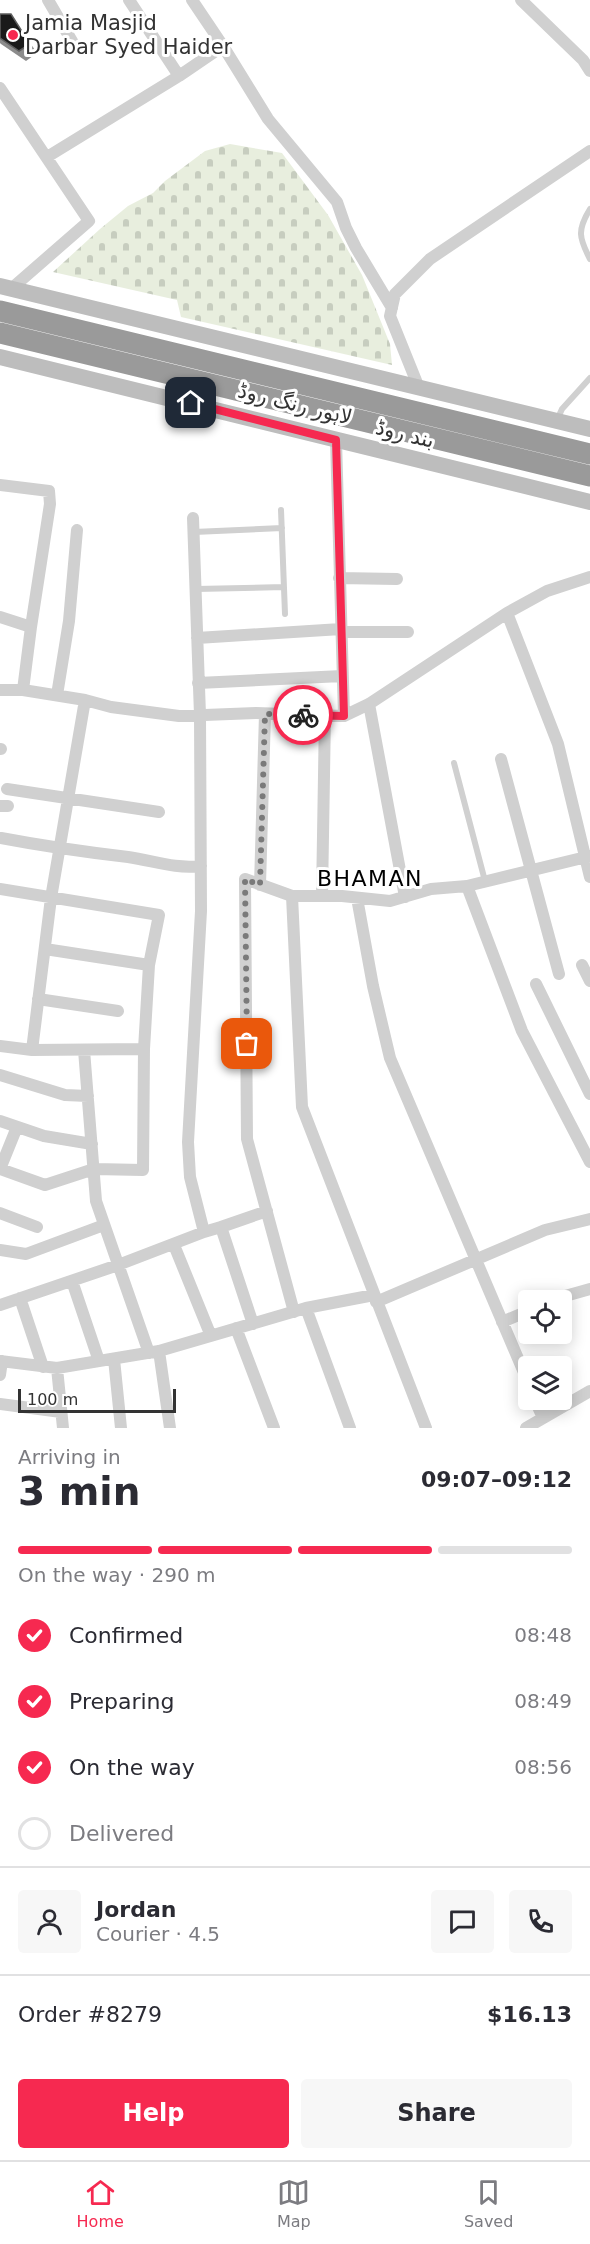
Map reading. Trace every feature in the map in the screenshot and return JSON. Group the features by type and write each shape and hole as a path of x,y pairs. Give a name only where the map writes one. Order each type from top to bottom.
{"highway":[{"name":"لاہور رنگ روڈ","path":"0,311 590,454"},
{"name":"لاہور رنگ روڈ","path":"0,333 590,476"}],"main road":[{"path":"6,287 590,429"},
{"name":"بند روڈ","path":"0,357 590,502"}],"street":[{"path":"48,0 76,48"},
{"path":"129,0 179,76"},
{"path":"192,0 268,119 337,201 356,248 392,308"},
{"path":"525,1 583,60 590,71"},
{"path":"47,157 179,76 223,46"},
{"path":"0,88 89,221 6,287"},
{"path":"419,388 390,316 395,294 430,259 590,151"},
{"path":"336,440 344,716"},
{"path":"0,485 49,491 50,504 23,690"},
{"path":"193,518 200,715 201,911 188,1142 190,1178 204,1232"},
{"path":"57,696 69,621 77,530"},
{"path":"0,690 23,690 85,700 111,707 179,716 265,714 344,716 369,704 507,613 547,591 590,577"},
{"path":"339,578 397,579"},
{"path":"507,613 558,744 588,857 590,877"},
{"path":"0,617 31,627"},
{"path":"197,638 341,631 408,632"},
{"path":"198,683 342,676"},
{"path":"32,1050 51,898 85,700"},
{"path":"369,704 405,897"},
{"path":"260,885 265,714"},
{"path":"322,896 325,715"},
{"path":"501,759 529,871 559,974"},
{"path":"7,789 159,812"},
{"path":"1,838 182,868 201,866"},
{"path":"350,1428 300,1310 267,1211 247,1139 245,879 292,896 357,898 390,902 431,889 467,886 588,857"},
{"path":"467,886 522,1031 590,1162"},
{"path":"0,890 159,915 149,965 144,1049 143,1170 94,1169 45,1185 0,1169 17,1127"},
{"path":"292,896 302,1107 426,1428"},
{"path":"357,898 373,986 390,1058 518,1359"},
{"path":"45,949 149,965"},
{"path":"582,965 590,981"},
{"path":"536,984 590,1094"},
{"path":"38,999 118,1011"},
{"path":"0,1046 32,1050 144,1049"},
{"path":"84,1050 96,1201 118,1265 154,1352 170,1428"},
{"path":"0,1074 65,1095 88,1096"},
{"path":"0,1121 44,1136 92,1144"},
{"path":"0,1305 267,1211"},
{"path":"0,1213 37,1227"},
{"path":"0,1375 1,1361 57,1368 114,1359 154,1352 300,1310 375,1298 476,1260 544,1230 590,1219"},
{"path":"0,1250 27,1254 104,1225"},
{"path":"221,1227 253,1323"},
{"path":"174,1245 212,1336"},
{"path":"72,1281 99,1361"},
{"path":"572,1294 590,1289"},
{"path":"20,1298 43,1367"},
{"path":"502,1323 518,1316"},
{"path":"236,1328 274,1428"},
{"path":"114,1359 121,1428"},
{"path":"57,1368 63,1428"},
{"path":"536,1424 590,1391"},
{"path":"0,1404 61,1412"}],"lane":[{"path":"590,209 580,232 581,240 590,259"},
{"path":"557,421 562,410 590,378"},
{"path":"281,510 285,614"},
{"path":"193,532 282,528"},
{"path":"195,589 284,587"},
{"path":"454,763 485,881"}],"green space":[{"path":"230,144 282,153 328,215 362,275 390,344 392,365 181,317 177,300 53,272 128,206 153,193 205,151"}],"building":[{"name":"Jamia Masjid Darbar Syed Haider","path":"0,14 11,14 30,44 19,51 0,38"}],"way so far":[{"path":"247,1044 245,879 260,885 265,714 303,715"}],"place":[{"name":"Jamia Masjid Darbar Syed Haider","path":"13,35"}],"district":[{"name":"BHAMAN","path":"370,878"}],"route":[{"path":"191,403 336,440 344,716 303,715"}]}
